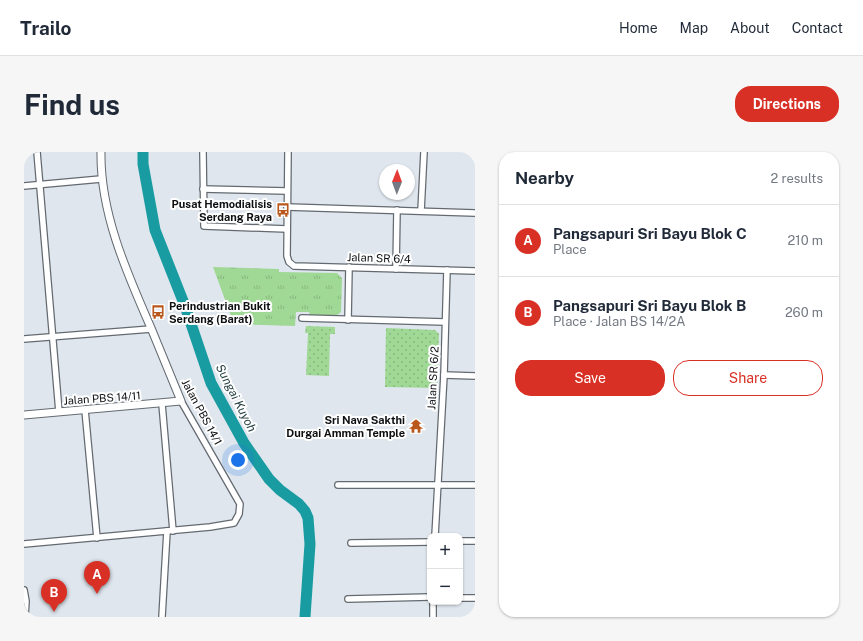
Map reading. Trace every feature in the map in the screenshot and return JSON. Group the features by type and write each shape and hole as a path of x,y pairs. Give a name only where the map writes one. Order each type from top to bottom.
{"street":[{"path":"37,152 59,412"},
{"name":"Jalan PBS 14/1","path":"24,544 170,531 234,523 238,519 241,509 240,504 181,402 135,293 122,255 101,179 101,152"},
{"path":"202,152 204,226 287,229 288,152"},
{"path":"421,211 424,152"},
{"path":"24,186 101,179"},
{"path":"203,189 287,191"},
{"path":"288,207 475,213"},
{"path":"396,269 397,210"},
{"name":"Jalan SR 6/4","path":"287,229 287,256 289,262 294,266 475,271"},
{"path":"348,320 349,267"},
{"name":"Jalan SR 6/2","path":"435,533 444,375 447,270"},
{"path":"302,318 445,322"},
{"path":"24,339 151,329"},
{"path":"444,375 475,376"},
{"name":"Jalan PBS 14/11","path":"24,415 181,402"},
{"path":"162,404 170,531 162,617"},
{"path":"85,410 97,538"},
{"path":"338,485 475,485"},
{"path":"463,541 475,541"},
{"path":"351,543 427,542"},
{"path":"24,590 26,601 25,617"},
{"path":"348,599 427,597"},
{"path":"463,598 475,598"},
{"path":"433,605 433,617"}],"green space":[{"path":"213,267 279,269 279,272 337,273 342,278 341,312 336,316 310,315 309,312 296,312 295,326 234,324"},
{"path":"306,326 335,327 335,334 330,334 329,376 306,375 308,333 305,333"},
{"path":"386,328 435,330 439,334 437,388 385,387"}],"waterway":[{"name":"Sungai Kuyoh","path":"143,152 143,164 155,230 185,306 211,383 244,443 269,479 280,490 299,504 305,511 308,518 310,544 305,617"}],"place":[{"name":"Pusat Hemodialisis Serdang Raya","path":"283,210"},
{"name":"Perindustrian Bukit Serdang (Barat)","path":"158,312"},
{"name":"Sri Nava Sakthi Durgai Amman Temple","path":"416,426"},
{"name":"Pangsapuri Sri Bayu Blok C","path":"97,594"},
{"name":"Pangsapuri Sri Bayu Blok B","path":"54,612"}]}
